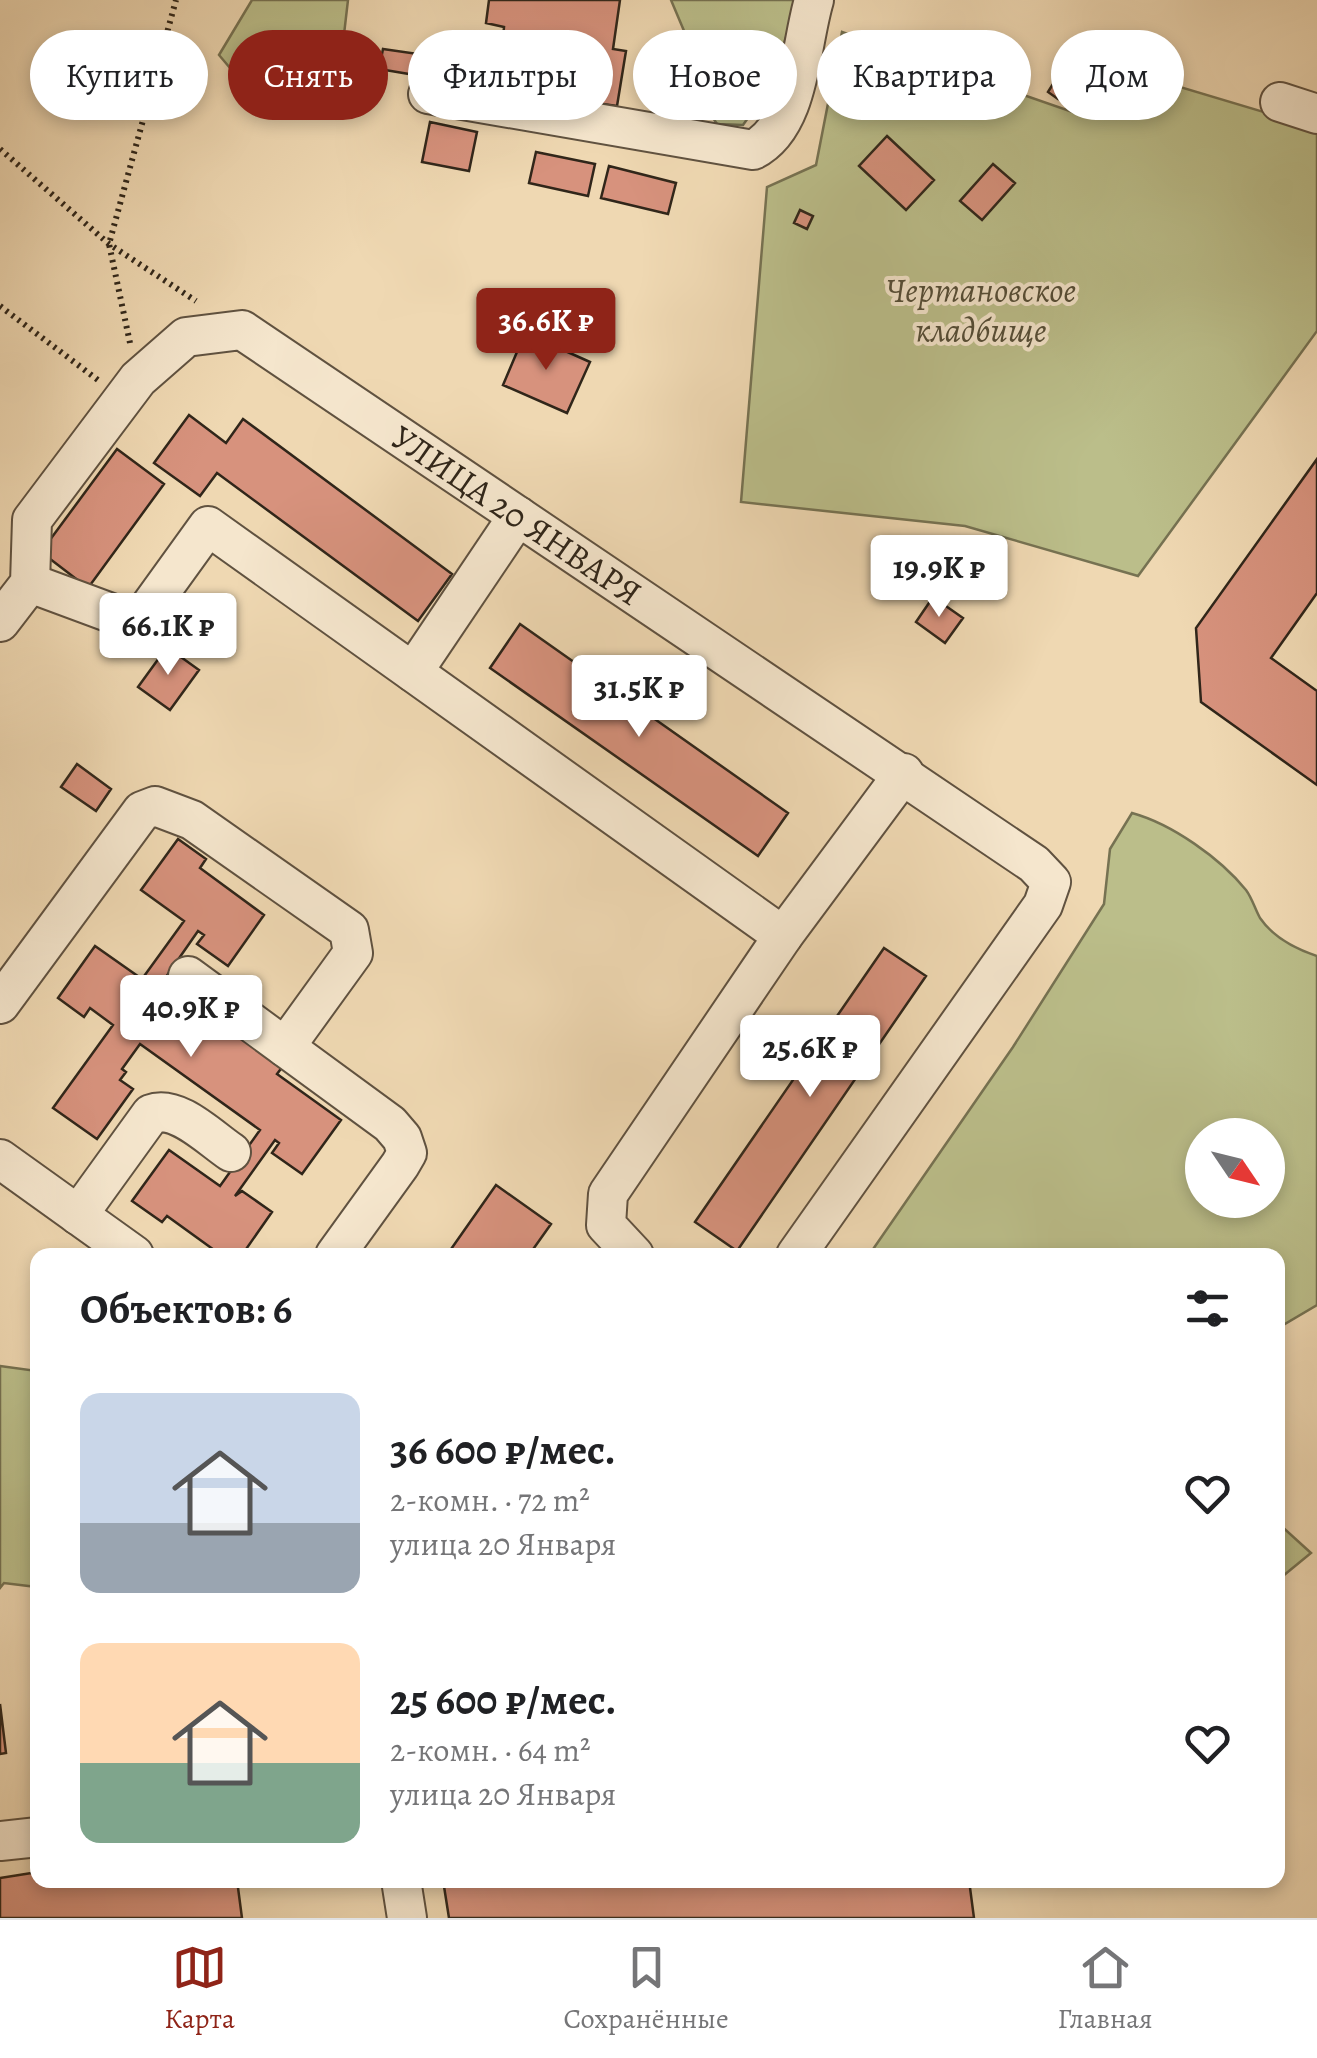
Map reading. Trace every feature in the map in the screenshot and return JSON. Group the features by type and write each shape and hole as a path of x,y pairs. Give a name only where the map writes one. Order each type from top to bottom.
{"street":[{"path":"579,120 753,150 777,133 786,113 814,0"},
{"path":"1280,102 1317,114"},
{"path":"0,622 30,584 32,520 130,389 186,336 242,330"},
{"name":"УЛИЦА 20 ЯНВАРЯ","path":"242,330 904,773 1034,864 1050,882 1043,905 801,1248"},
{"path":"413,672 518,516"},
{"path":"30,584 138,622 208,526 783,936"},
{"path":"627,1248 606,1225 608,1194 783,936 904,773"},
{"path":"0,1004 142,811 156,806 192,820 349,930 353,953 285,1048"},
{"path":"188,976 390,1124 407,1153 340,1248"},
{"path":"78,1215 152,1114 162,1110 231,1152"},
{"path":"0,1159 124,1248"},
{"path":"0,1841 30,1838"},
{"path":"402,1888 406,1918"}],"path":[{"path":"130,389 109,244 176,0"},
{"path":"0,149 109,244 242,330"},
{"path":"0,306 130,389"}],"green space":[{"path":"252,0 348,0 345,30 234,30"},
{"path":"671,0 798,0 788,30 684,30"},
{"path":"228,40 228,66 219,55"},
{"name":"Чертановское кладбище","path":"1184,88 1317,128 1317,331 1138,576 965,526 741,502 767,187 816,165 825,120 1031,120 1031,98 1051,105 1051,120 1184,120"},
{"path":"714,120 747,120 743,125 717,124"},
{"path":"1132,813 1163,825 1223,866 1248,893 1271,931 1317,956 1317,1305 1285,1324 1285,1248 874,1248 1013,1047 1104,904 1110,849"},
{"path":"0,1366 30,1370 30,1586 4,1583 0,1588"},
{"path":"1285,1529 1311,1553 1285,1574"}],"building":[{"path":"489,0 620,0 613,49 613,30 504,30 486,23"},
{"path":"613,49 626,51 617,106 613,105"},
{"path":"388,50 408,53 408,74 388,70"},
{"path":"430,122 477,132 469,171 422,162"},
{"path":"887,136 934,180 906,210 859,166"},
{"path":"536,152 595,164 588,196 529,183"},
{"path":"993,164 1015,183 982,220 960,201"},
{"path":"609,166 676,183 668,214 601,198"},
{"path":"800,210 813,216 807,229 794,223"},
{"path":"525,333 590,362 567,413 503,385"},
{"path":"189,415 226,443 243,419 452,574 418,621 217,473 200,496 154,463"},
{"path":"117,449 164,484 88,588 41,552"},
{"path":"1317,459 1317,593 1271,658 1317,691 1317,785 1201,702 1196,628"},
{"path":"933,597 963,618 945,643 916,622"},
{"path":"520,624 788,813 758,856 490,668"},
{"path":"167,647 199,670 170,710 138,687"},
{"path":"77,764 111,789 96,811 61,787"},
{"path":"178,839 206,859 200,868 264,915 228,966 197,944 204,935 198,931 157,990 160,992 167,983 283,1066 277,1074 341,1120 302,1174 272,1153 279,1143 275,1140 235,1196 242,1191 272,1212 247,1248 211,1248 167,1216 162,1222 132,1201 169,1150 220,1186 260,1130 140,1044 122,1069 126,1072 120,1080 133,1089 97,1139 53,1108 113,1025 90,1008 84,1017 58,998 95,946 142,979 184,921 141,890"},
{"path":"884,948 926,976 739,1248 733,1248 695,1222"},
{"path":"496,1185 551,1224 534,1248 452,1248"},
{"path":"0,1704 6,1753 0,1754"},
{"path":"30,1873 30,1888 238,1888 242,1918 0,1918 0,1878"},
{"path":"444,1888 970,1888 974,1918 449,1918"}]}
